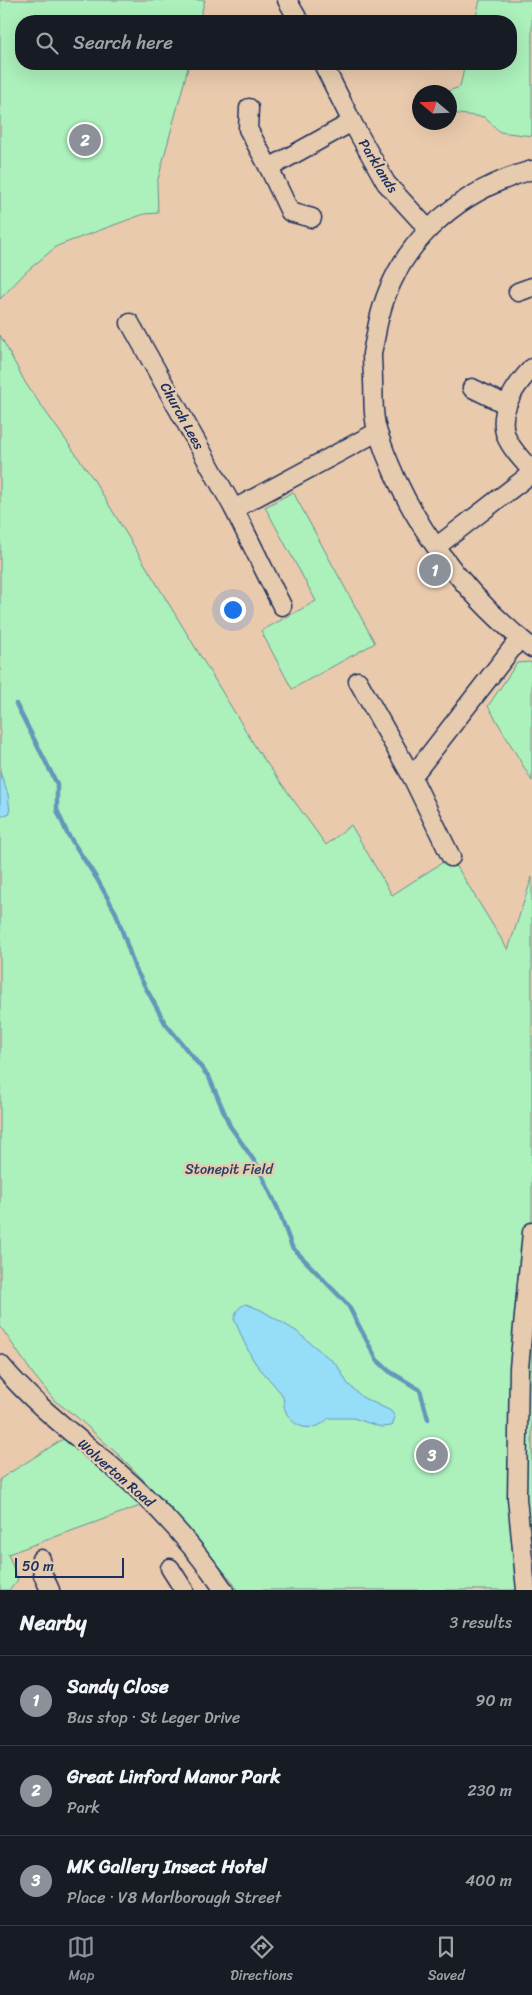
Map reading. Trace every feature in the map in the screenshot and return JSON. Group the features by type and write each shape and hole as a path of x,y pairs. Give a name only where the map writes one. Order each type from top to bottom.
{"street":[{"path":"287,0 296,15"},
{"name":"Parklands","path":"326,70 386,183 428,229"},
{"path":"249,108 248,129 290,212 312,218"},
{"path":"269,168 352,122"},
{"path":"412,777 526,643 491,612 436,546 400,490 377,432 374,414 372,354 382,304 395,275 428,229 448,211 478,191 532,170"},
{"name":"Church Lees","path":"130,323 234,509 282,606"},
{"path":"436,546 532,472 509,443 503,425 507,405 517,385 532,368"},
{"path":"472,388 507,405"},
{"path":"234,509 377,432"},
{"path":"358,681 412,777 450,857"},
{"path":"526,1590 517,1498 519,1368 532,1232"},
{"name":"Wolverton Road","path":"0,1364 12,1378 71,1434 115,1469 151,1502 203,1560 224,1590"},
{"path":"41,1559 43,1575 50,1590"},
{"path":"170,1568 184,1590"}],"green space":[{"path":"0,0 205,0 201,15 15,15 15,70 187,70 157,183 158,213 144,214 57,246 27,271 0,299"},
{"path":"480,0 532,0 532,136 500,132 484,117 457,114 457,88 460,87 464,70 517,70 517,15 476,15"},
{"name":"Stonepit Field","path":"0,335 26,384 92,477 258,751 326,845 351,825 392,895 451,857 508,950 532,877 532,1590 237,1590 232,1581 158,1495 124,1460 77,1417 55,1401 33,1374 0,1326"},
{"path":"293,492 375,643 292,689 261,631 316,601 265,507"},
{"path":"517,663 532,663 532,781 488,706"},
{"path":"71,1434 151,1502 8,1554 18,1580 9,1590 0,1590 0,1479"}],"water":[{"path":"0,772 8,794 10,813 0,817"},
{"path":"246,1304 261,1310 296,1331 337,1365 348,1384 362,1397 391,1411 395,1417 392,1426 381,1427 353,1418 329,1418 324,1423 312,1427 300,1426 295,1423 286,1412 281,1393 253,1359 234,1319 241,1306"}],"waterway":[{"path":"16,704 57,784 57,810 67,833 97,879 116,913 135,968 165,1023 209,1077 230,1126 257,1165 278,1209 292,1247 348,1305 377,1360 389,1371 420,1390 428,1419"}],"place":[{"name":"Great Linford Manor Park","path":"85,140"},
{"name":"Sandy Close","path":"435,570"},
{"name":"MK Gallery Insect Hotel","path":"432,1455"}]}
